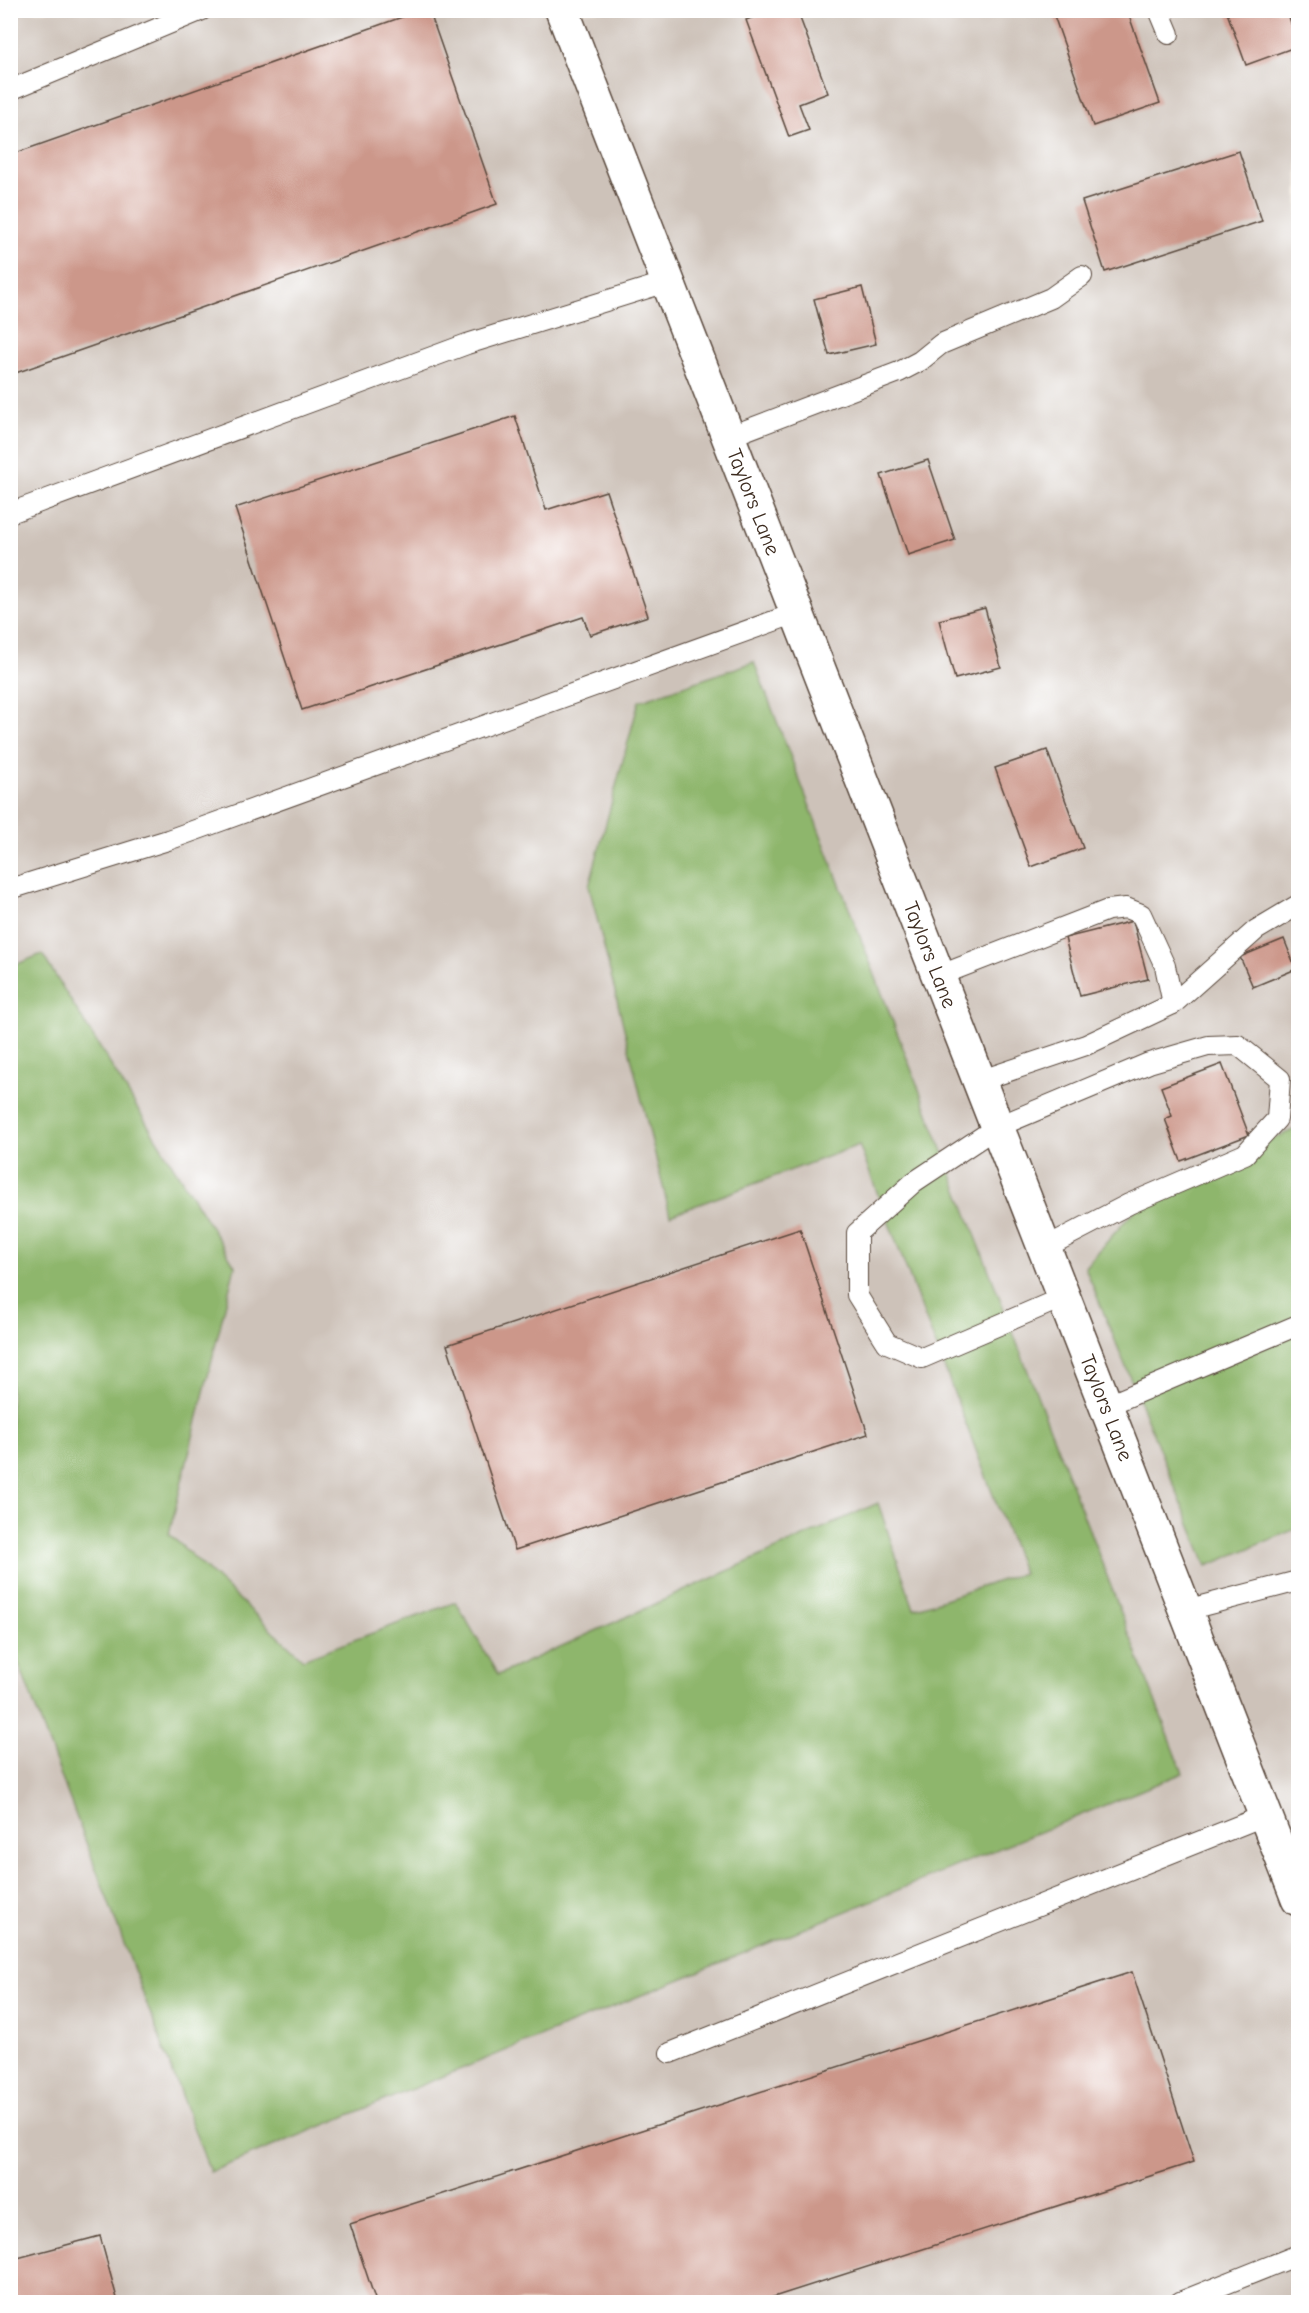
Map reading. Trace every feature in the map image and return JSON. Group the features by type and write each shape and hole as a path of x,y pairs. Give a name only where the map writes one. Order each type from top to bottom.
{"street":[{"name":"Taylors Lane","path":"562,10 1044,1248 1266,1815 1296,1886"}],"lane":[{"path":"10,90 202,10"},
{"path":"1159,10 1169,34"},
{"path":"728,437 899,372 920,361 941,344 1051,298 1083,276"},
{"path":"10,513 467,344 668,282"},
{"path":"10,889 168,840 796,613"},
{"path":"979,1081 1086,1046 1173,1004 1256,930 1299,905"},
{"path":"938,976 1108,910 1126,908 1141,914 1165,966 1173,1004"},
{"path":"1044,1248 1129,1204 1245,1154 1277,1119 1280,1079 1238,1045 1208,1046 1149,1063 997,1127 914,1182 857,1233 857,1295 887,1343 922,1358 1064,1297"},
{"path":"1106,1406 1299,1325"},
{"path":"1186,1610 1299,1581"},
{"path":"670,2053 1266,1815"},
{"path":"1180,2302 1299,2255"}],"shaded area":[{"path":"11,11 1298,11 1298,2302 11,2302"}],"green space":[{"path":"754,662 1183,1773 210,2172 11,1643 10,967 42,954 235,1266 169,1534 303,1659 456,1602 498,1675 878,1503 914,1609 1023,1573 859,1145 670,1215 589,886 639,701"},
{"path":"1298,1128 1298,1528 1207,1566 1085,1267 1153,1189"}],"building":[{"path":"422,10 429,10 497,204 10,375 10,155"},
{"path":"773,10 797,10 828,93 799,104 809,130 789,137 746,20"},
{"path":"1052,10 1127,10 1160,103 1093,126"},
{"path":"1226,10 1287,10 1298,46 1246,65"},
{"path":"1239,151 1262,221 1105,272 1082,201"},
{"path":"862,287 876,344 829,355 814,299"},
{"path":"515,416 546,510 606,491 648,616 590,635 583,617 302,710 235,508"},
{"path":"928,460 955,540 908,555 881,475"},
{"path":"985,608 1001,667 955,679 939,620"},
{"path":"1047,750 1083,848 1031,867 995,768"},
{"path":"1133,921 1148,979 1080,996 1065,938"},
{"path":"1284,939 1296,969 1253,987 1240,957"},
{"path":"1222,1064 1249,1135 1181,1161 1165,1119 1172,1116 1161,1087"},
{"path":"800,1229 868,1434 515,1550 447,1345"},
{"path":"1132,1972 1194,2162 758,2302 376,2302 350,2224"},
{"path":"100,2236 118,2302 10,2302 10,2260"}]}
